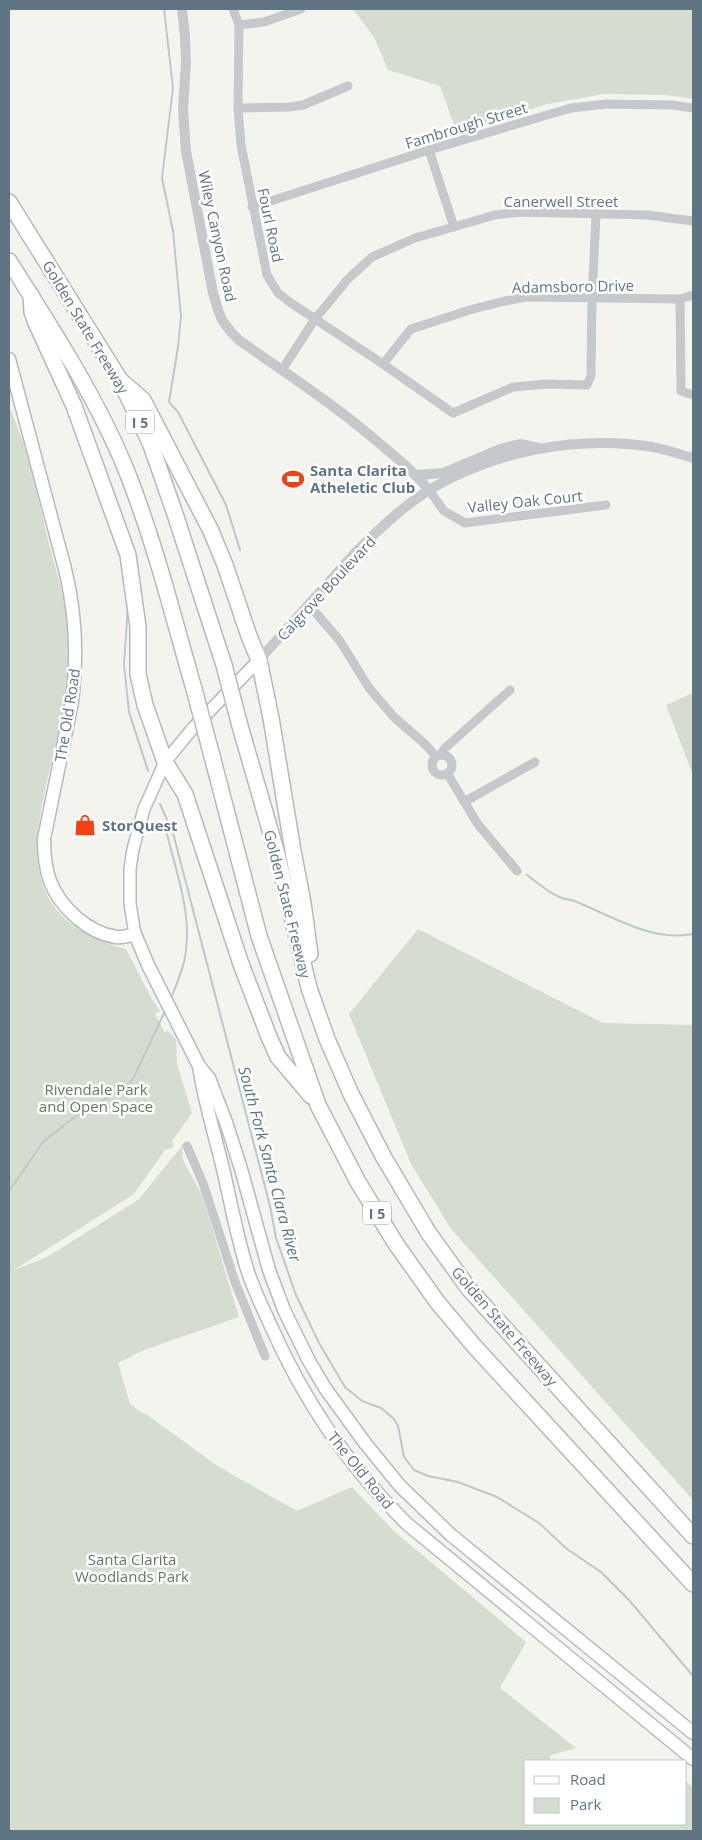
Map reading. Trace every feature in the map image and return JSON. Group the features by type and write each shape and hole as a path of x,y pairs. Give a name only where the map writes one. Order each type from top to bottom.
{"highway":[{"name":"Golden State Freeway","path":"9,202 120,380 151,445 224,665 277,854 309,988 327,1039 351,1094 383,1156 428,1232 469,1289 693,1536"},
{"name":"Golden State Freeway","path":"9,261 96,404 126,471 151,537 194,689 259,936 318,1105 358,1182 396,1244 438,1303 475,1348 693,1584"},
{"path":"31,295 32,312 36,323 74,406 128,555 137,619 140,690 166,762 186,794 241,964 269,1037 278,1057 318,1105"},
{"path":"120,380 143,400 211,531 259,660 272,718 303,903 317,1010"}],"main road":[{"name":"The Old Road","path":"9,359 72,596 76,632 72,702 44,839 47,869 50,881 57,894 65,906 78,918 96,930 108,935 122,937 135,934"},
{"name":"Calgrove Boulevard","path":"135,934 130,912 129,887 132,849 144,810 166,762 193,728 259,660"},
{"path":"135,934 158,987 199,1066"},
{"name":"The Old Road","path":"199,1066 209,1078 227,1125 242,1169 268,1270 284,1310 309,1361 325,1388 364,1443 400,1486 452,1535 693,1732"},
{"name":"The Old Road","path":"199,1066 201,1084 227,1185 237,1236 248,1273 291,1370 316,1412 347,1457 380,1497 406,1523 693,1759"}],"street":[{"name":"Wiley Canyon Road","path":"182,9 186,37 183,131 213,293 222,320 230,332 337,408 417,475 429,490"},
{"name":"Fourl Road","path":"233,9 239,26 238,108 241,145 267,275 278,293 453,413 513,387 548,384 587,385 592,376 592,298"},
{"path":"239,26 264,22 301,9"},
{"path":"238,108 303,105 348,86"},
{"name":"Fambrough Street","path":"252,207 429,150 571,108 606,104 672,105 693,108"},
{"path":"429,150 454,227"},
{"name":"Canerwell Street","path":"282,370 314,319 348,278 372,257 415,238 495,215 520,212 646,215 693,221"},
{"path":"592,298 596,215"},
{"name":"Adamsboro Drive","path":"384,364 411,329 505,301 527,297 680,299 693,295"},
{"path":"680,299 681,391 693,395"},
{"name":"Calgrove Boulevard","path":"259,660 354,554 398,513 429,490 482,465 508,456 542,448 583,443 617,443 653,448 693,458"},
{"path":"417,475 443,472 491,452 520,444 542,448"},
{"name":"Valley Oak Court","path":"429,490 444,511 465,523 606,505"},
{"path":"309,605 340,642 369,688 394,717 438,756 448,757 452,764 450,771 446,774 439,774 433,770 432,762 438,756 444,749 510,690"},
{"path":"464,802 535,762"},
{"path":"446,774 484,832 517,871"},
{"path":"187,1146 203,1183 235,1282 265,1356"}],"green space":[{"path":"353,9 693,9 693,99 666,95 604,94 547,104 457,133 440,86 388,70 374,37"},
{"path":"9,406 31,469 60,586 68,629 69,666 67,690 38,829 38,860 44,889 60,913 86,934 126,949 160,1011 155,1014 165,1033 167,1030 176,1039 177,1064 192,1113 172,1141 174,1147 165,1150 134,1194 14,1270 47,1257 138,1200 186,1141 182,1149 183,1160 202,1195 239,1317 144,1350 118,1363 130,1404 219,1467 297,1511 352,1487 395,1532 526,1642 500,1688 576,1748 551,1755 549,1760 524,1760 524,1825 687,1825 687,1782 693,1788 693,1831 9,1831"},
{"path":"693,693 693,775 666,705"},
{"path":"418,929 603,1023 693,1025 693,1500 451,1229 411,1164 349,1014"}],"waterway":[{"path":"164,9 173,88 162,178 173,231 181,316 169,402 178,412 226,505 240,550"},
{"name":"South Fork Santa Clara River","path":"128,607 124,664 129,712 148,771"},
{"name":"South Fork Santa Clara River","path":"160,804 173,833 270,1206 276,1238 296,1295 319,1343 345,1387 362,1401 381,1408 394,1419 398,1426 404,1457 414,1470 428,1476 458,1482 497,1497 539,1523 567,1549 601,1572 629,1600 693,1676"},
{"path":"167,823 167,834 186,913 187,930 184,962 171,998"},
{"path":"527,875 544,888 564,899 575,901 634,927 678,936 693,934"},
{"path":"9,1191 43,1142 73,1118 126,1087 133,1079 165,1011"}],"place":[{"name":"Santa Clarita Atheletic Club","path":"293,479"},
{"name":"StorQuest","path":"85,825"}],"park label":[{"name":"Rivendale Park and Open Space","path":"96,1098"},
{"name":"Santa Clarita Woodlands Park","path":"132,1568"}]}
